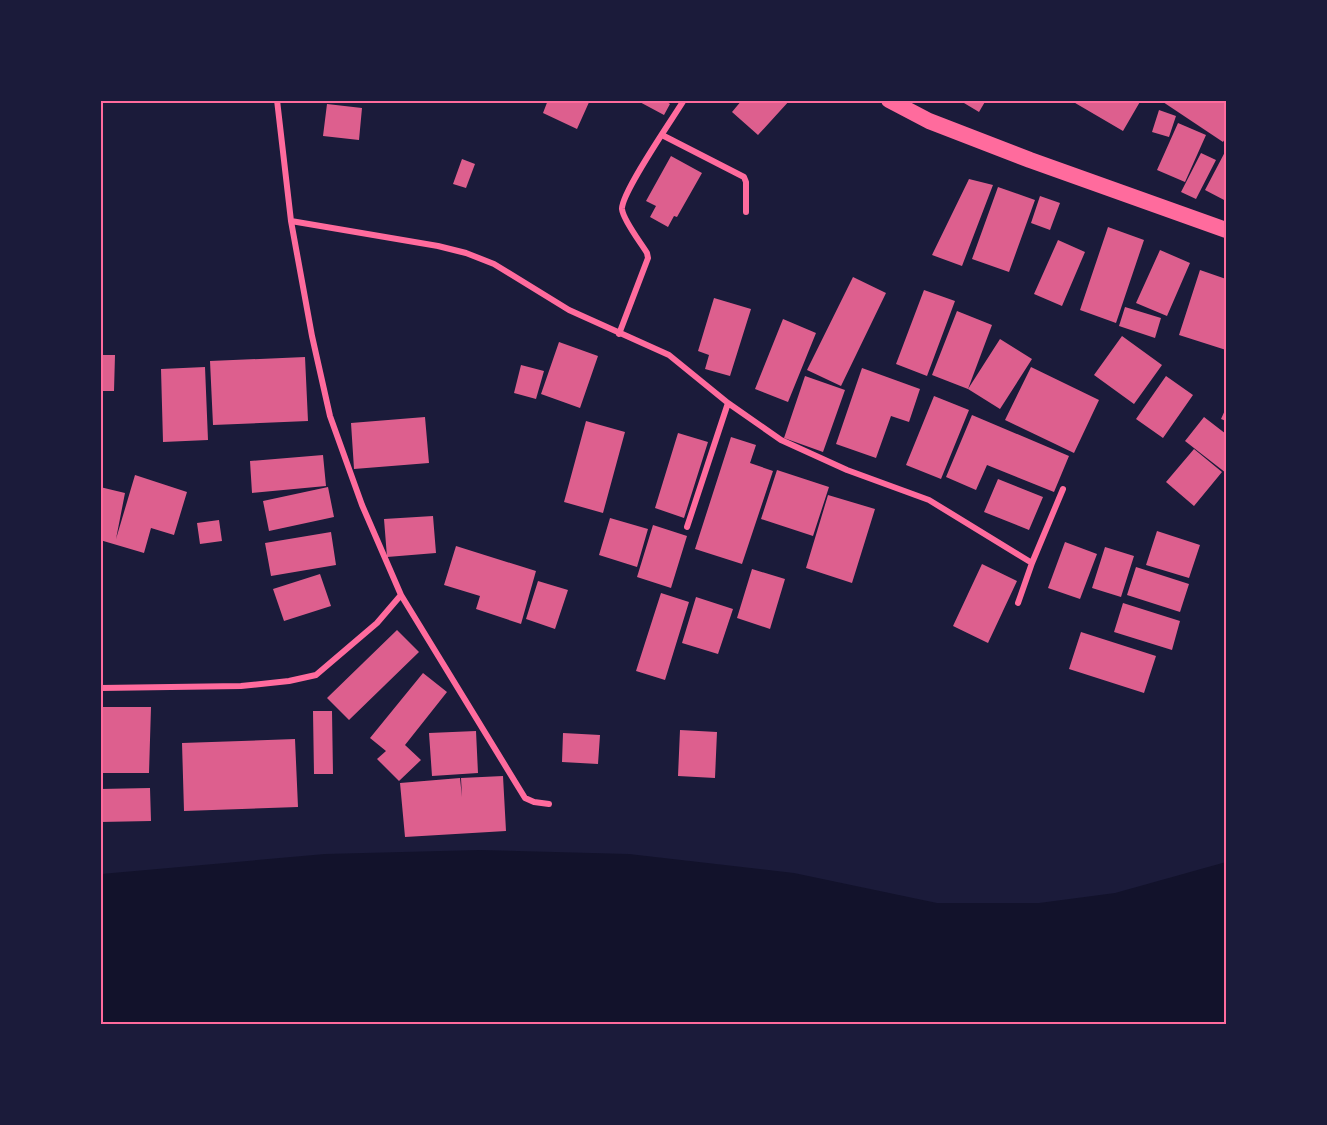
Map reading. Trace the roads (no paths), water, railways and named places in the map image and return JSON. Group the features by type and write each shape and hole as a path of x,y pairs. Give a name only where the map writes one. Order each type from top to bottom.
{"highway":[{"path":"888,100 938,125 1227,230"}],"street":[{"path":"277,100 291,221 312,336 330,416 362,506 401,595 525,798 549,804"},
{"path":"619,334 648,258 623,213 622,203 639,171 684,100"},
{"path":"662,135 744,178 747,212"},
{"path":"291,221 327,229 438,246 480,258 522,280 568,310 669,355 728,403 781,440 847,470 929,500 1032,563"},
{"path":"687,527 728,403"},
{"path":"1018,603 1063,489"},
{"path":"100,688 241,686 289,681 316,675 377,623 401,595"}]}
